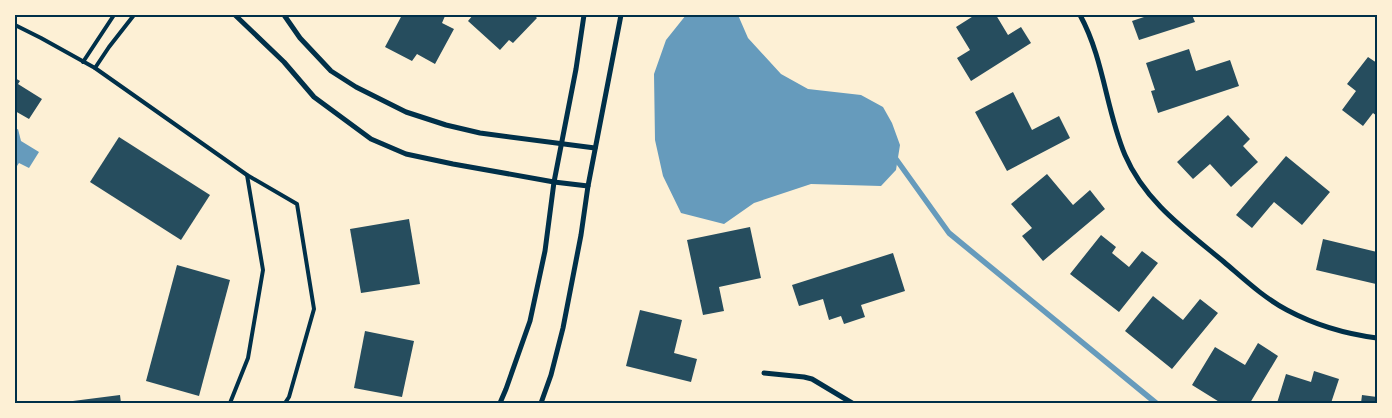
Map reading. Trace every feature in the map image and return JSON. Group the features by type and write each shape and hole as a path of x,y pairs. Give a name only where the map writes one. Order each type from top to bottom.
{"street":[{"path":"235,15 284,62 314,98 371,139 406,154 554,182 588,186"},
{"path":"284,15 300,38 331,71 356,87 406,112 446,126 480,133 595,148"},
{"path":"500,403 530,320 545,252 554,182 576,69 584,15"},
{"path":"541,403 551,375 563,328 595,148 622,15"},
{"path":"1080,15 1098,58 1117,134 1126,157 1146,191 1166,213 1262,294 1286,310 1340,331 1377,338"},
{"path":"764,373 812,379 852,403"}],"lane":[{"path":"83,62 114,15"},
{"path":"95,68 109,46 134,15"},
{"path":"15,25 95,68 247,175 297,204 314,309 290,398 285,403"},
{"path":"230,403 248,358 263,270 247,175"}],"water":[{"path":"686,15 738,15 748,38 781,74 808,89 861,95 883,107 892,123 900,145 896,170 881,186 811,184 754,203 724,224 681,213 663,176 655,140 654,74 666,40"},
{"path":"18,129 21,141 39,152 29,168 19,163 15,169 15,130"}],"building":[{"path":"402,15 445,16 442,23 454,29 435,64 417,54 412,61 385,47"},
{"path":"473,15 534,15 537,18 513,43 509,40 500,50 468,21"},
{"path":"975,15 996,15 1008,35 1021,27 1031,43 971,81 957,58 970,50 956,27"},
{"path":"1150,15 1192,15 1195,22 1139,40 1132,21"},
{"path":"1189,49 1196,71 1230,60 1239,86 1158,113 1151,91 1155,90 1146,63"},
{"path":"1368,57 1377,63 1377,116 1373,113 1363,126 1342,110 1356,91 1347,84"},
{"path":"15,78 20,81 18,84 42,99 29,119 15,111"},
{"path":"1013,92 1032,130 1059,116 1070,138 1007,171 975,112"},
{"path":"1228,115 1250,139 1243,146 1258,162 1231,187 1210,164 1193,179 1177,162"},
{"path":"119,137 210,195 181,240 90,182"},
{"path":"1286,156 1330,192 1302,225 1274,202 1252,228 1236,215"},
{"path":"1047,174 1073,205 1090,190 1105,209 1043,261 1022,236 1032,228 1011,204"},
{"path":"409,219 420,284 361,293 350,229"},
{"path":"750,227 761,278 719,287 724,311 703,315 687,240"},
{"path":"1101,235 1116,247 1112,253 1129,267 1142,251 1158,263 1119,312 1070,274"},
{"path":"1323,239 1377,252 1376,284 1316,270"},
{"path":"893,253 905,291 861,305 865,317 844,324 841,316 829,320 823,299 799,306 792,285"},
{"path":"177,265 230,280 199,396 146,381"},
{"path":"1153,296 1183,320 1200,299 1218,313 1172,369 1125,331"},
{"path":"640,310 682,320 674,353 697,359 691,382 626,366"},
{"path":"365,331 414,341 402,397 354,388"},
{"path":"1258,343 1278,356 1250,403 1221,403 1192,385 1215,347 1245,365"},
{"path":"1314,371 1339,379 1331,403 1277,403 1286,374 1311,382"},
{"path":"120,395 121,403 65,403 65,402"},
{"path":"1362,395 1377,397 1377,403 1361,403"}],"waterway":[{"path":"896,159 949,233 1156,403"}]}
